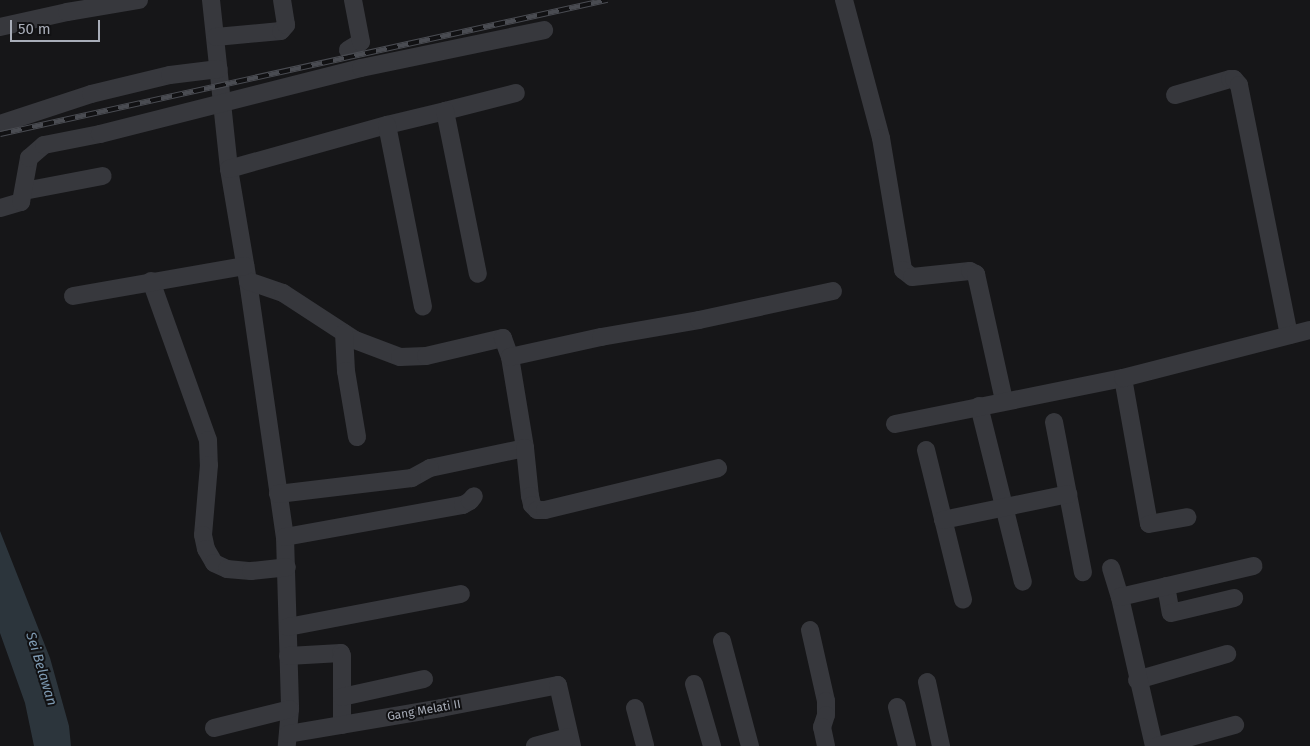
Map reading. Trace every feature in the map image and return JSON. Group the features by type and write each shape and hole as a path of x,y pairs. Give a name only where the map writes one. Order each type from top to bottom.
{"street":[{"path":"0,27 67,12 139,0"},
{"path":"211,0 229,169 285,537 290,709 288,740"},
{"path":"216,37 281,31 286,26 282,0"},
{"path":"348,50 361,42 353,0"},
{"path":"844,0 881,138 903,270 912,277 970,271 976,274 1004,400"},
{"path":"0,208 21,202 29,158 44,145 100,134 361,68 544,30"},
{"path":"0,124 91,94 170,75 219,69"},
{"path":"1175,95 1230,79 1239,85 1289,335"},
{"path":"229,169 387,125 516,93"},
{"path":"445,111 478,274"},
{"path":"387,125 423,306"},
{"path":"24,191 103,176"},
{"path":"74,296 151,282 246,273 283,293 344,333 387,354 411,358 503,338 510,357 525,448 530,496 532,505 537,510 545,510 718,468"},
{"path":"151,282 208,440 209,465 203,535 206,549 214,563 227,569 251,571 287,567"},
{"path":"510,357 601,337 700,320 833,291"},
{"path":"895,424 1004,400 1123,378 1310,330"},
{"path":"344,333 346,371 357,438"},
{"path":"1123,378 1149,524 1188,517"},
{"path":"979,406 1023,582"},
{"path":"1054,422 1083,572"},
{"path":"278,494 412,478 430,468 525,448"},
{"path":"926,450 962,600"},
{"path":"943,520 1068,494"},
{"path":"285,537 463,505 474,496"},
{"path":"1120,597 1254,566"},
{"path":"1111,568 1120,597 1137,680 1154,746"},
{"path":"1166,586 1171,613 1234,598"},
{"path":"288,627 461,594"},
{"path":"810,630 826,701 826,715 822,727 826,746"},
{"path":"722,641 750,746"},
{"path":"288,656 340,653 343,660 342,725"},
{"path":"1137,680 1227,654"},
{"path":"342,697 424,679"},
{"path":"927,682 941,746"},
{"path":"694,684 712,746"},
{"name":"Gang Melati II","path":"288,740 342,725 558,685 571,742"},
{"path":"897,707 907,746"},
{"path":"635,708 645,746"},
{"path":"214,728 290,709"},
{"path":"1158,746 1214,739 1235,725"},
{"path":"535,746 571,742"}],"water":[{"name":"Sei Belawan","path":"0,531 50,658 69,726 71,746 34,746 25,703 0,633"}],"railway":[{"path":"0,134 607,0"}]}
